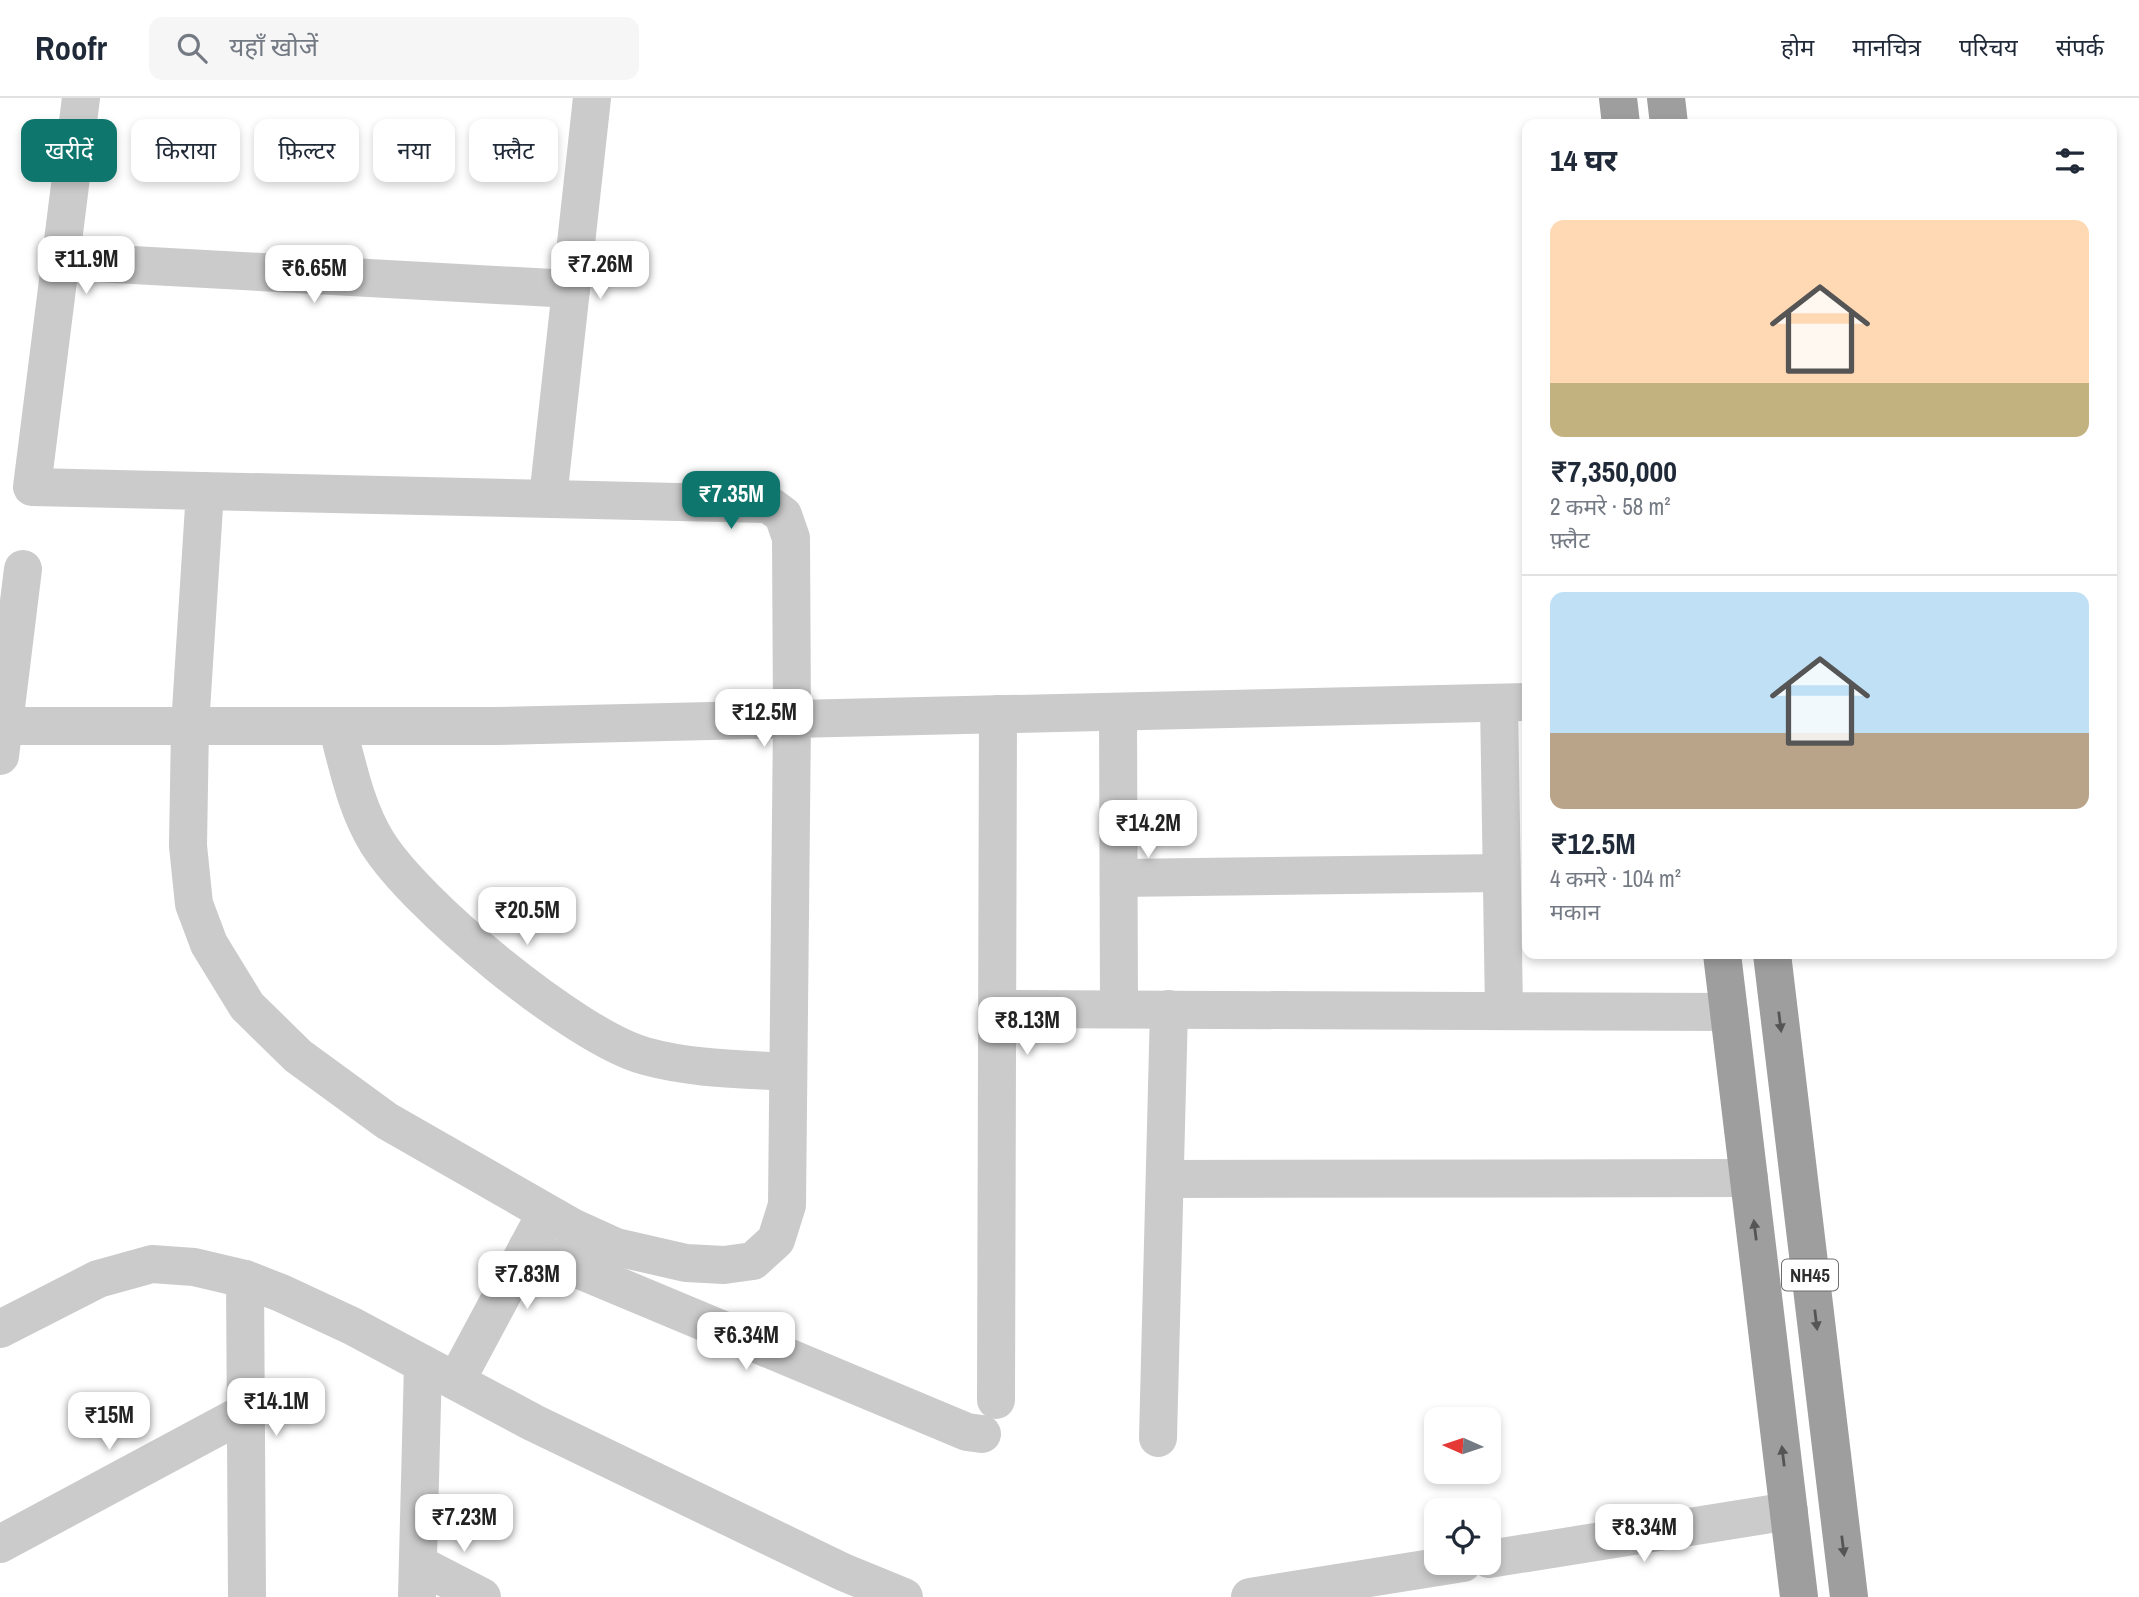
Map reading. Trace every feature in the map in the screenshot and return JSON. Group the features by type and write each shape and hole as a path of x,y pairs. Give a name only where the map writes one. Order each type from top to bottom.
{"highway":[{"path":"1618,98 1620,119"},
{"path":"1666,98 1669,119"},
{"name":"NH45","path":"1723,959 1799,1597"},
{"name":"NH45","path":"1773,959 1849,1597"}],"street":[{"path":"80,98 32,487 768,504 783,515 791,538 787,1205 776,1240 753,1261 724,1265 686,1263 617,1247 572,1227 387,1121 298,1056 247,1006 209,944 194,904 188,846 190,726 205,491"},
{"path":"548,498 592,98"},
{"path":"60,261 571,289"},
{"path":"23,569 1,736 190,726 495,726 1513,703 1501,873 1504,1011"},
{"path":"1118,712 1119,1009"},
{"path":"996,1400 998,714"},
{"path":"337,726 357,801 377,842 400,872 464,935 537,993 596,1034 643,1056 687,1065 788,1072"},
{"path":"1119,878 1501,873"},
{"path":"997,1009 1729,1012"},
{"path":"1158,1438 1169,1009"},
{"path":"1165,1180 1749,1178"},
{"path":"482,1597 418,1581 439,1373 527,1248 547,1213"},
{"path":"527,1248 967,1432 982,1434"},
{"path":"2,1323 98,1279 152,1264 194,1267 245,1279 352,1326 534,1423 843,1572 904,1597"},
{"path":"245,1279 247,1597"},
{"path":"0,1544 246,1412"},
{"path":"1501,1557 1789,1511"},
{"path":"1250,1597 1424,1569"}]}
